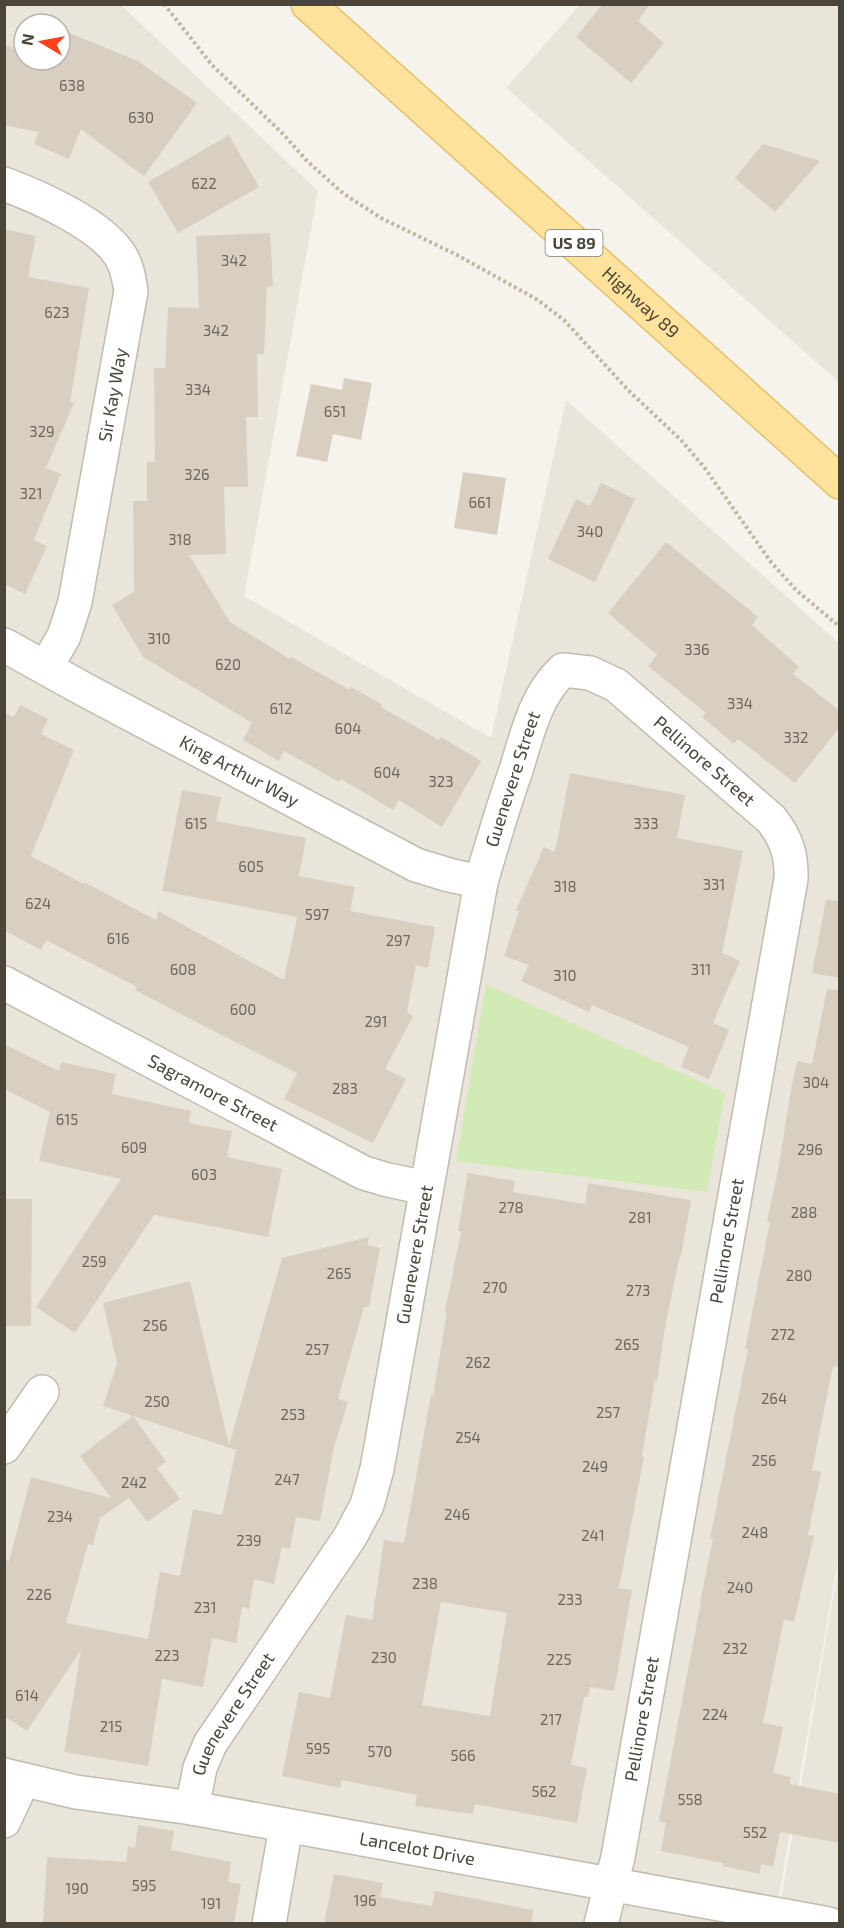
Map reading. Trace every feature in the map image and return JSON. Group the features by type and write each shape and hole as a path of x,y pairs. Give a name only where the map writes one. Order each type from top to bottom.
{"main road":[{"name":"Highway 89","path":"308,4 840,482"}],"street":[{"name":"Sir Kay Way","path":"4,184 49,202 74,216 111,245 125,264 131,291 75,602 64,636 46,667"},
{"name":"King Arthur Way","path":"4,645 416,865 481,882"},
{"name":"Guenevere Street","path":"192,1808 200,1768 210,1744 350,1537 367,1505 377,1469 481,882 538,705 552,680 562,670"},
{"name":"Pellinore Street","path":"562,670 590,673 616,685 771,819 781,832 792,863 618,1857 601,1923"},
{"name":"Sagramore Street","path":"4,983 353,1168 375,1177 426,1188"},
{"path":"4,1447 42,1392"},
{"name":"Lancelot Drive","path":"14,1778 76,1792 192,1808 286,1827 829,1923"},
{"path":"4,1821 14,1778"},
{"path":"269,1923 286,1827"}],"path":[{"path":"164,4 213,65 308,162 344,194 381,218 457,255 538,300 565,321 628,390 681,440 710,476 771,562 796,590 840,627"}],"shaded area":[{"path":"5,5 121,5 318,191 244,596 491,738 566,400 839,643 839,1555 774,1923 5,1924"},
{"path":"580,5 839,5 839,382 506,88"},
{"path":"839,1563 839,1923 777,1923"}],"green space":[{"path":"486,984 725,1093 707,1192 456,1161"}],"building":[{"path":"603,4 650,4 638,21 664,43 631,83 576,37"},
{"path":"72,34 138,61 197,103 144,176 81,129 69,159 34,144 39,132 4,125 4,45 12,47 12,72 72,72"},
{"path":"229,135 259,187 178,233 148,182"},
{"path":"763,144 820,161 775,212 735,178"},
{"path":"4,229 36,236 28,277 89,288 70,402 74,403 46,468 61,474 34,540 47,546 25,594 4,584"},
{"path":"270,233 273,286 267,287 264,354 257,354 258,417 246,417 248,487 224,487 226,554 189,555 230,622 290,659 291,657 350,690 351,687 382,704 381,707 439,740 441,737 481,761 442,827 399,800 393,810 341,779 339,782 284,751 279,761 243,740 252,723 143,657 112,605 134,592 133,501 147,501 147,462 155,462 154,368 165,368 168,307 199,308 196,236"},
{"path":"344,378 372,383 361,440 333,434 327,462 296,456 311,384 342,390"},
{"path":"463,472 506,478 497,535 454,528"},
{"path":"601,483 635,499 595,582 548,559 576,499 590,506"},
{"path":"666,542 758,617 752,625 799,667 793,674 840,711 840,727 795,783 738,739 734,744 702,717 706,713 648,666 657,655 608,613"},
{"path":"20,705 48,719 41,734 74,750 31,856 156,920 158,911 284,980 297,917 162,891 182,790 221,797 216,821 306,838 299,876 355,887 350,911 435,927 428,968 416,965 407,1012 413,1016 385,1069 406,1079 373,1143 284,1099 297,1073 135,990 137,987 46,940 41,950 4,930 4,713 14,717"},
{"path":"570,773 685,795 677,838 743,851 722,953 740,961 713,1023 729,1030 709,1079 681,1067 689,1047 592,1005 589,1012 521,981 529,965 504,956 519,911 516,910 544,847 555,852"},
{"path":"826,900 840,901 840,978 812,973"},
{"path":"827,989 840,990 840,1367 833,1366 812,1470 821,1472 808,1535 814,1536 794,1622 784,1619 763,1723 783,1727 773,1773 791,1777 790,1784 840,1794 840,1843 780,1832 773,1867 761,1864 760,1874 723,1866 723,1863 661,1851 666,1823 659,1821 713,1539 710,1539 748,1349 745,1349 770,1222 767,1221 791,1090 797,1061 812,1064"},
{"path":"4,1044 59,1071 61,1062 116,1074 112,1094 191,1111 188,1123 232,1131 227,1157 282,1169 268,1237 154,1215 75,1333 36,1307 121,1179 39,1161 50,1112 4,1089"},
{"path":"468,1173 515,1181 513,1192 585,1204 588,1183 691,1200 666,1322 657,1381 655,1380 642,1456 644,1457 619,1588 632,1590 614,1691 590,1687 588,1697 584,1697 571,1765 587,1768 577,1823 475,1804 473,1814 415,1806 417,1795 341,1780 340,1788 282,1776 299,1692 330,1698 346,1615 372,1620 384,1540 404,1543 431,1395 433,1396 447,1312 445,1312 461,1232 458,1231","holes":["441,1602 507,1613 490,1716 422,1705"]},
{"path":"4,1199 32,1199 31,1326 5,1326"},
{"path":"369,1237 367,1245 380,1248 369,1307 364,1307 338,1399 348,1402 334,1447 320,1521 296,1517 290,1549 282,1547 274,1584 254,1579 249,1609 242,1607 236,1643 212,1638 203,1687 162,1679 148,1766 64,1752 81,1650 27,1731 4,1716 4,1559 9,1561 31,1477 111,1498 80,1456 133,1416 166,1462 157,1468 180,1499 147,1522 129,1498 100,1518 93,1545 88,1544 66,1623 148,1639 160,1572 180,1576 193,1509 222,1515 236,1450 103,1406 117,1363 103,1303 190,1281 229,1445 282,1258"},
{"path":"138,1825 174,1831 171,1850 231,1862 228,1882 241,1884 234,1923 43,1923 47,1857 126,1862 128,1846 135,1848"},
{"path":"334,1874 383,1883 380,1897 432,1906 435,1891 533,1910 532,1923 324,1923"}]}
